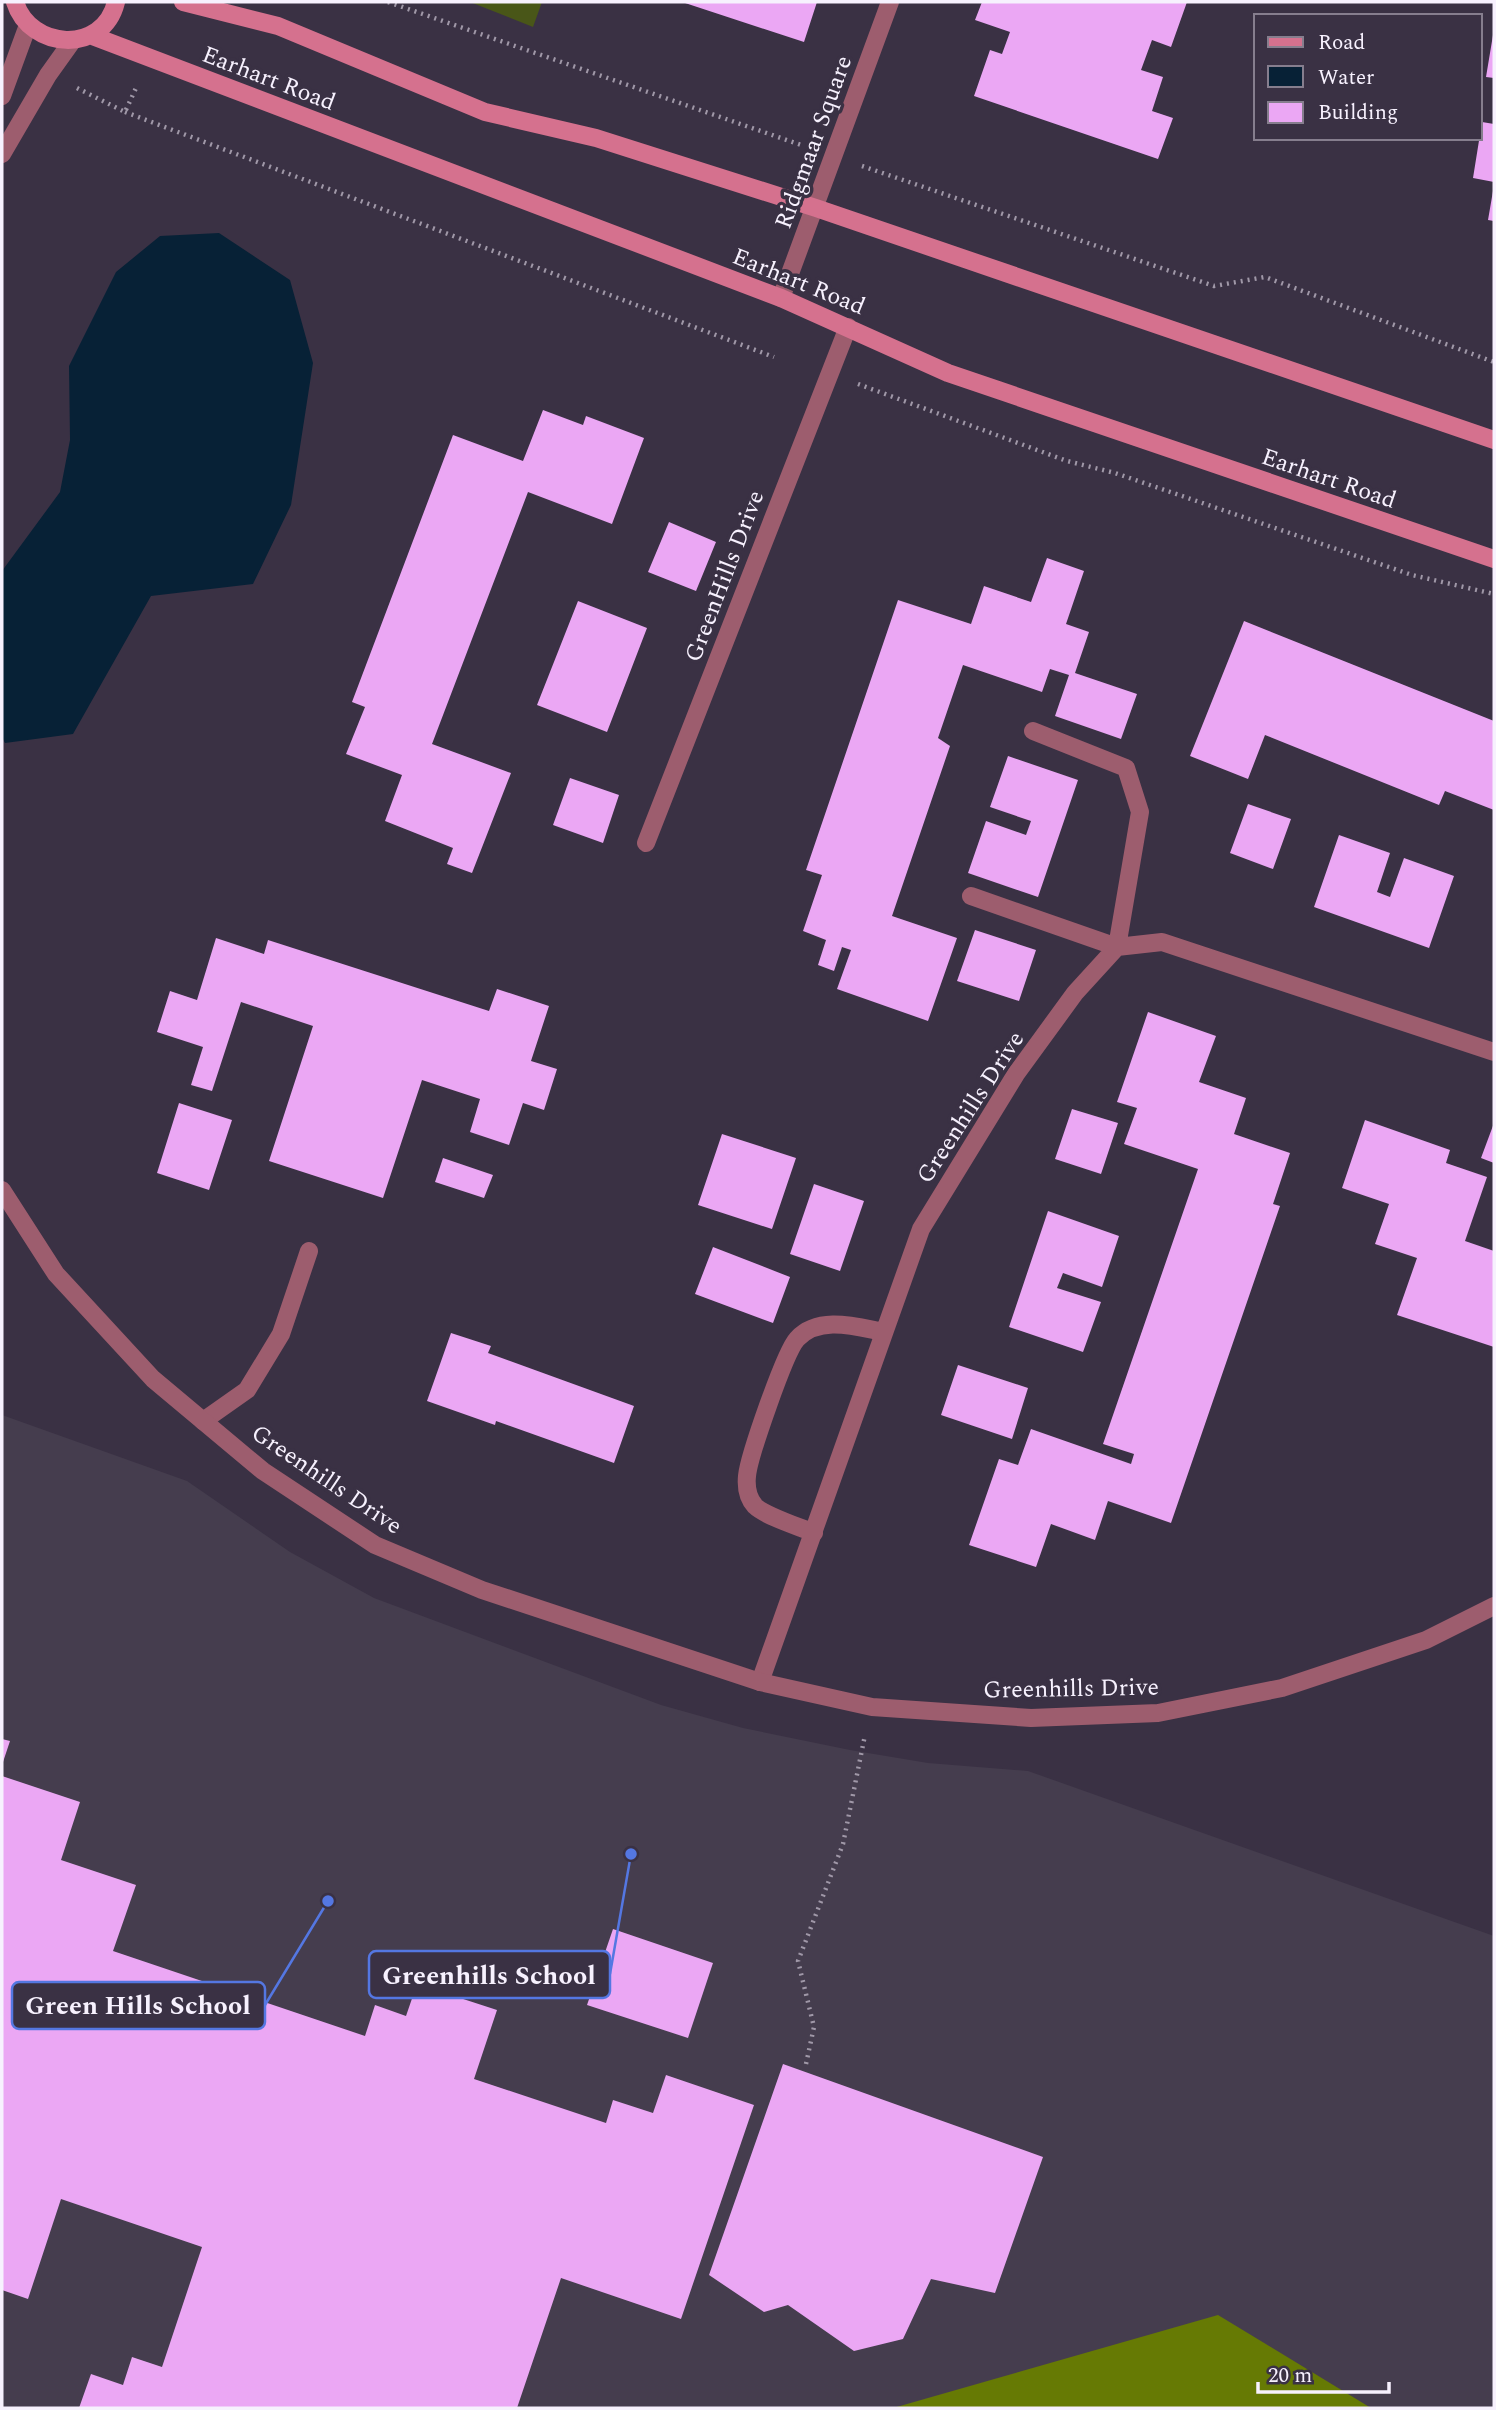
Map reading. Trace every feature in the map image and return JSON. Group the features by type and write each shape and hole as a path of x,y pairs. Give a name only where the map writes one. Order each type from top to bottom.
{"street":[{"path":"2,96 28,25 15,2"},
{"path":"2,154 48,75 82,38 104,24 116,2"},
{"name":"Earhart Road","path":"183,2 278,26 485,112 596,138 816,208 1494,440"},
{"name":"Ridgmaar Square","path":"781,298 890,2"},
{"name":"Earhart Road","path":"28,25 41,35 57,41 82,38 781,298 948,373 1494,558"},
{"name":"GreenHills Drive","path":"646,843 848,327"},
{"path":"1033,731 1126,768 1140,812 1117,947"},
{"path":"971,896 1117,947 1162,942 1494,1052"},
{"name":"Greenhills Drive","path":"760,1682 921,1230 1016,1074 1075,993 1117,947"},
{"name":"Greenhills Drive","path":"2,1190 56,1274 153,1379 263,1471 375,1545 482,1590 760,1682 872,1707 1031,1717 1158,1713 1282,1688 1426,1640 1494,1606"},
{"path":"203,1421 247,1390 281,1334 309,1251"},
{"path":"814,1533 756,1507 747,1493 747,1474 764,1414 796,1339 814,1328 839,1324 884,1332"}],"path":[{"path":"388,2 1214,286 1265,277 1494,362"},
{"path":"74,86 125,112 774,356"},
{"path":"125,112 136,88"},
{"path":"852,382 1067,461 1115,473 1412,575 1494,594"},
{"path":"806,2064 814,2027 799,1961 843,1844 872,1707"}],"shaded area":[{"path":"2,1415 187,1481 290,1552 374,1598 661,1705 743,1728 850,1750 928,1763 1028,1771 1494,1936 1494,2408 2,2408"}],"green space":[{"path":"470,2 542,2 533,27"},
{"path":"1218,2315 1371,2408 893,2408"}],"water":[{"path":"219,233 290,280 313,363 291,505 253,584 151,596 73,734 5,743 2,737 2,571 60,492 70,440 69,366 116,272 160,236"}],"building":[{"path":"682,2 817,2 804,42"},
{"path":"982,2 1187,2 1171,47 1152,40 1141,70 1163,77 1152,111 1173,118 1158,159 974,96 990,50 1002,54 1010,32 975,20"},
{"path":"1494,35 1494,78 1486,77"},
{"path":"1482,122 1494,124 1494,182 1473,178 1479,140 1482,140"},
{"path":"1494,191 1494,221 1488,220"},
{"path":"543,410 583,425 586,416 644,438 612,524 528,492 432,744 511,773 472,873 447,864 453,848 385,821 402,775 346,754 365,707 352,702 453,435 523,461"},
{"path":"669,522 716,542 696,591 648,572"},
{"path":"1047,558 1084,571 1066,624 1089,632 1075,673 1137,694 1121,739 1055,716 1069,675 1050,669 1042,692 963,665 938,738 950,746 892,916 957,938 928,1021 837,989 851,950 842,947 834,971 818,965 826,940 803,931 822,875 806,870 898,600 971,624 984,586 1031,602"},
{"path":"578,601 647,628 607,732 537,705"},
{"path":"1244,621 1494,721 1494,810 1445,791 1439,805 1265,735 1248,779 1190,756"},
{"path":"1008,756 1078,780 1038,897 968,873 986,821 1026,835 1031,821 990,807"},
{"path":"570,778 619,795 603,843 553,825"},
{"path":"1248,804 1291,819 1273,869 1230,853"},
{"path":"1339,835 1390,853 1377,892 1390,897 1404,858 1454,876 1429,948 1314,907"},
{"path":"975,930 1036,950 1019,1001 957,981"},
{"path":"216,938 264,954 268,940 489,1011 497,989 549,1006 531,1061 557,1069 544,1110 523,1103 509,1145 470,1132 480,1099 422,1080 383,1198 269,1161 313,1026 241,1002 212,1091 191,1085 203,1047 157,1032 170,991 197,1000"},
{"path":"1148,1012 1216,1036 1199,1082 1246,1098 1234,1134 1290,1153 1273,1204 1280,1206 1171,1523 1108,1501 1095,1540 1051,1524 1036,1567 969,1545 999,1459 1018,1465 1031,1429 1131,1464 1134,1454 1103,1444 1198,1169 1124,1144 1137,1108 1117,1102"},
{"path":"179,1103 232,1120 209,1190 157,1173"},
{"path":"1072,1109 1118,1123 1101,1174 1055,1159"},
{"path":"1365,1120 1450,1150 1446,1163 1487,1177 1465,1241 1494,1251 1494,1347 1397,1315 1417,1258 1375,1244 1389,1204 1342,1188"},
{"path":"1494,1123 1494,1163 1481,1158"},
{"path":"722,1134 796,1158 772,1229 698,1205"},
{"path":"443,1158 493,1175 484,1198 435,1182"},
{"path":"814,1184 864,1201 840,1271 790,1254"},
{"path":"1048,1211 1119,1236 1102,1287 1063,1273 1057,1288 1101,1302 1083,1352 1009,1327"},
{"path":"713,1247 790,1277 773,1323 695,1294"},
{"path":"451,1333 491,1346 488,1353 634,1406 614,1463 496,1421 495,1425 427,1401"},
{"path":"958,1365 1028,1388 1012,1439 941,1415"},
{"path":"2,1739 10,1741 2,1765"},
{"path":"2,1776 80,1802 61,1860 136,1885 113,1951 365,2036 375,2005 406,2016 417,1984 497,2010 474,2079 606,2123 613,2100 653,2113 666,2075 754,2105 681,2319 561,2278 517,2408 79,2408 91,2374 123,2385 132,2357 162,2367 202,2247 61,2199 28,2299 2,2290"},
{"path":"613,1929 713,1963 688,2038 587,2005"},
{"path":"783,2064 1043,2157 995,2293 931,2279 903,2339 854,2351 788,2305 764,2312 709,2275"}],"place":[{"name":"Greenhills School","path":"631,1854"},
{"name":"Green Hills School","path":"328,1901"}]}
